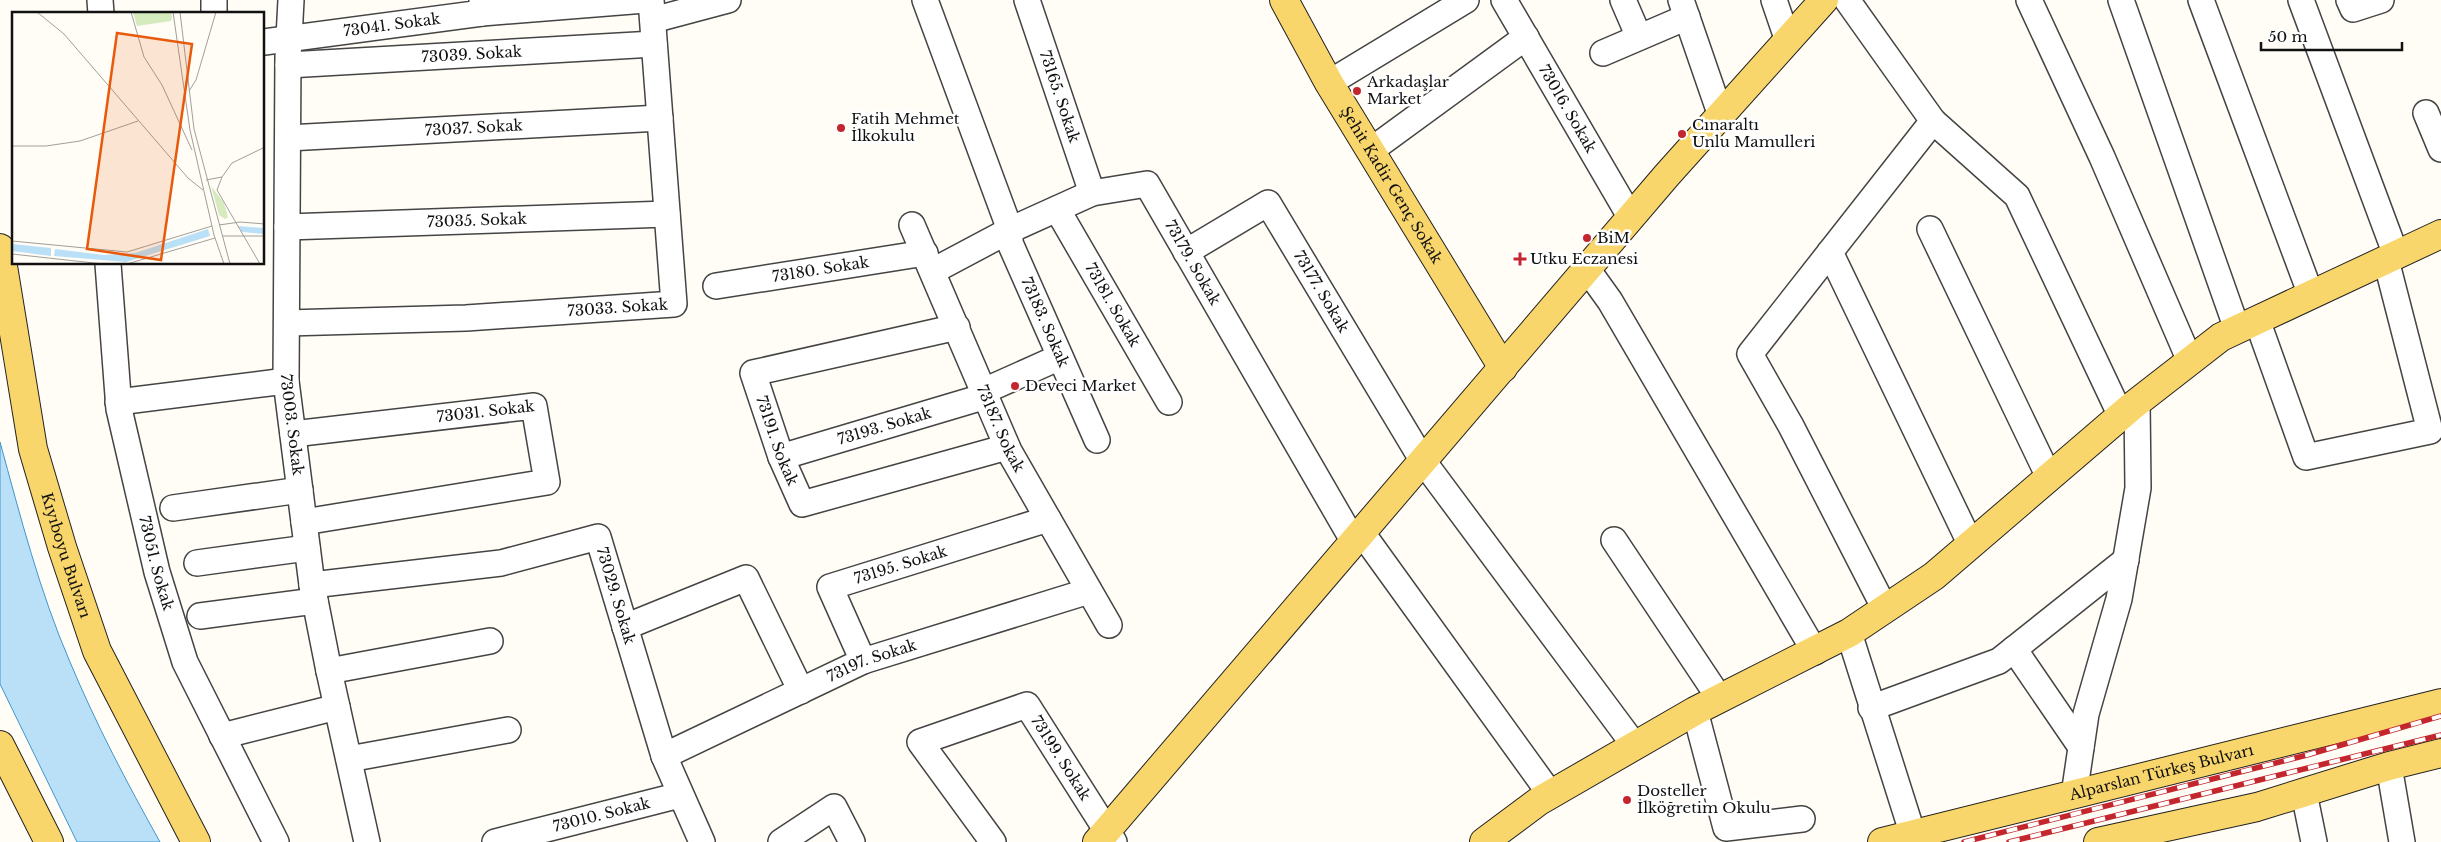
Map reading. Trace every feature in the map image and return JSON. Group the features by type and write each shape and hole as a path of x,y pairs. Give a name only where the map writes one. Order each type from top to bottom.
{"main road":[{"name":"Şehit Kadir Genç Sokak","path":"1284,0 1328,83 1503,368"},
{"path":"1106,838 1587,269 1824,0"},
{"path":"1484,842 1551,795 1695,711 1815,652 1849,633 1934,576 2129,409 2221,337 2441,234"},
{"name":"Kıyıboyu Bulvarı","path":"0,248 33,449 62,548 97,651 196,842"},
{"name":"Alparslan Türkeş Bulvarı","path":"1882,842 2441,703"},
{"path":"0,745 49,842"},
{"path":"2098,842 2257,807 2389,766 2441,753"}],"street":[{"name":"73003. Sokak","path":"291,0 288,65 286,381 314,593 329,671 368,842"},
{"path":"651,16 728,0"},
{"name":"73183. Sokak","path":"925,0 1010,230 1010,243 1097,440"},
{"name":"73165. Sokak","path":"1027,0 1092,193"},
{"path":"1328,83 1466,0"},
{"name":"73016. Sokak","path":"1504,0 1631,218"},
{"path":"1623,0 1639,37"},
{"path":"1774,0 1788,41"},
{"path":"1846,0 1933,121 2017,196 2129,409 2138,488 2119,598 2086,714 2074,795"},
{"path":"2029,0 2102,157 2190,361"},
{"path":"2121,0 2247,325 2306,457 2430,431 2391,257 2301,0"},
{"path":"2201,0 2311,295"},
{"path":"2349,0 2353,9 2381,0"},
{"name":"73041. Sokak","path":"265,42 482,7 651,16"},
{"path":"1603,53 1639,37 1684,9 1721,116"},
{"name":"73039. Sokak","path":"288,65 651,16"},
{"name":"73033. Sokak","path":"286,323 466,318 674,304 651,16"},
{"path":"1370,151 1526,37"},
{"path":"2426,113 2441,149"},
{"name":"73037. Sokak","path":"288,138 660,118"},
{"path":"1885,609 1791,426 1750,354 1933,121"},
{"name":"73179. Sokak","path":"929,262 1010,230 1092,193 1147,184 1358,538 1551,795"},
{"name":"73177. Sokak","path":"1186,252 1268,203 1423,461"},
{"name":"73181. Sokak","path":"1057,209 1169,402"},
{"name":"73035. Sokak","path":"287,227 667,214"},
{"name":"73187. Sokak","path":"912,225 957,326 1007,447 1109,625"},
{"path":"1930,229 2050,477"},
{"path":"1830,252 1971,545"},
{"name":"73180. Sokak","path":"716,286 929,262"},
{"name":"73051. Sokak","path":"108,265 118,402 160,581 185,662 276,842"},
{"path":"1587,269 1610,301 1815,652"},
{"name":"73191. Sokak","path":"957,326 754,374 781,457 802,504 1007,447"},
{"name":"73193. Sokak","path":"781,457 985,394 1060,357"},
{"path":"118,402 286,381"},
{"name":"73031. Sokak","path":"293,434 534,406 547,482 304,522"},
{"path":"1423,461 1635,746"},
{"path":"173,508 300,490"},
{"name":"73195. Sokak","path":"863,661 830,587 1048,519"},
{"name":"73029. Sokak","path":"314,593 501,563 598,537 664,756 702,842"},
{"path":"1614,540 1720,699"},
{"path":"197,563 307,548"},
{"path":"1871,708 1999,661 2126,560"},
{"path":"625,627 746,578 801,691"},
{"name":"73197. Sokak","path":"664,756 863,661 1089,591"},
{"path":"200,616 314,593"},
{"path":"1849,633 1871,708 1913,835"},
{"path":"329,671 490,642"},
{"path":"2014,649 2081,747"},
{"name":"73199. Sokak","path":"993,842 920,742 1028,706 1106,838"},
{"path":"222,736 337,707"},
{"path":"1695,711 1726,828 1802,819"},
{"path":"349,759 508,730"},
{"path":"2389,766 2402,842"},
{"path":"2304,793 2314,842"},
{"name":"73010. Sokak","path":"495,842 556,834 680,794"},
{"path":"781,842 834,807 852,842"}],"water":[{"path":"0,442 31,554 59,636 101,731 160,842 77,842 0,684"}],"railway":[{"path":"1964,842 2307,755 2441,716"},
{"path":"2009,842 2441,735"}],"place":[{"name":"Arkadaşlar Market","path":"1357,91"},
{"name":"Fatih Mehmet İlkokulu","path":"841,128"},
{"name":"Cınaraltı Unlu Mamulleri","path":"1682,134"},
{"name":"BiM","path":"1587,238"},
{"name":"Utku Eczanesi","path":"1520,259"},
{"name":"Deveci Market","path":"1015,386"},
{"name":"Dosteller İlköğretim Okulu","path":"1627,800"}]}
